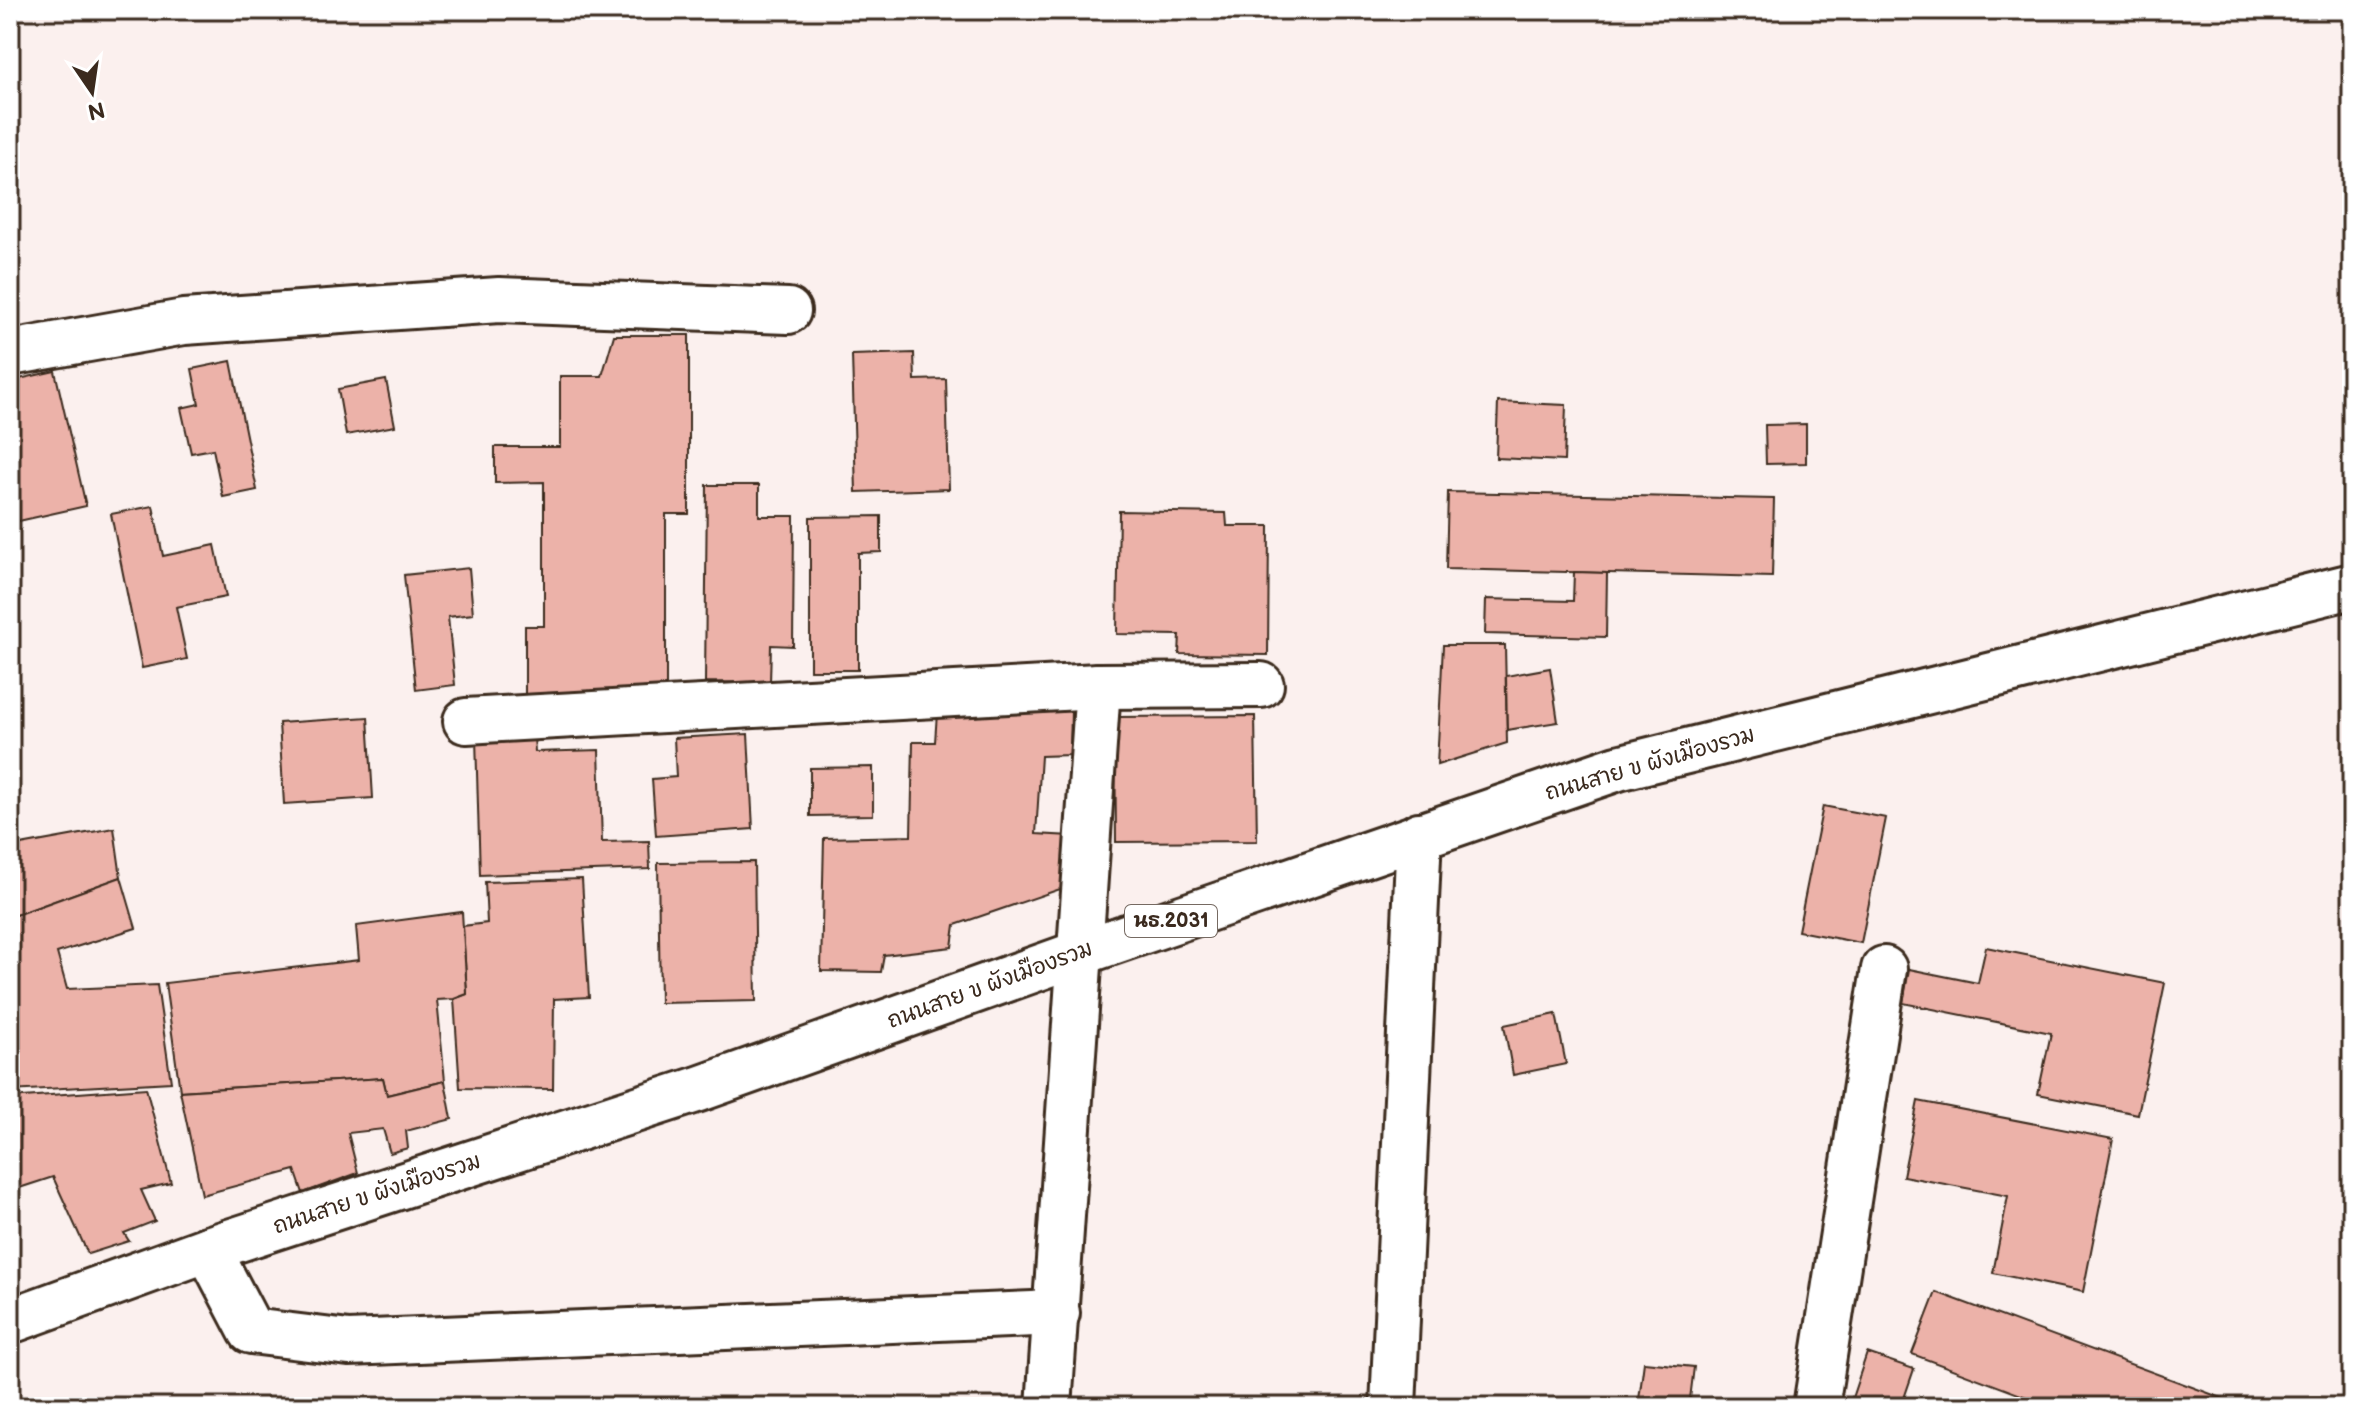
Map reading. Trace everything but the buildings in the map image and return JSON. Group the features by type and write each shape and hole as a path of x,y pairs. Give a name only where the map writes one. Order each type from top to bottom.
{"main road":[{"path":"10,353 184,322 499,300 788,311"},
{"name":"ถนนสาย ข ผังเมืองรวม","path":"10,1321 208,1249 699,1089 1080,953 1618,768 2352,586"},
{"path":"466,721 1098,686 1261,685"},
{"path":"1049,1407 1098,686"},
{"path":"1393,1407 1419,835"},
{"path":"1816,1407 1884,969"},
{"path":"208,1249 251,1331 349,1343 1057,1313"}]}
